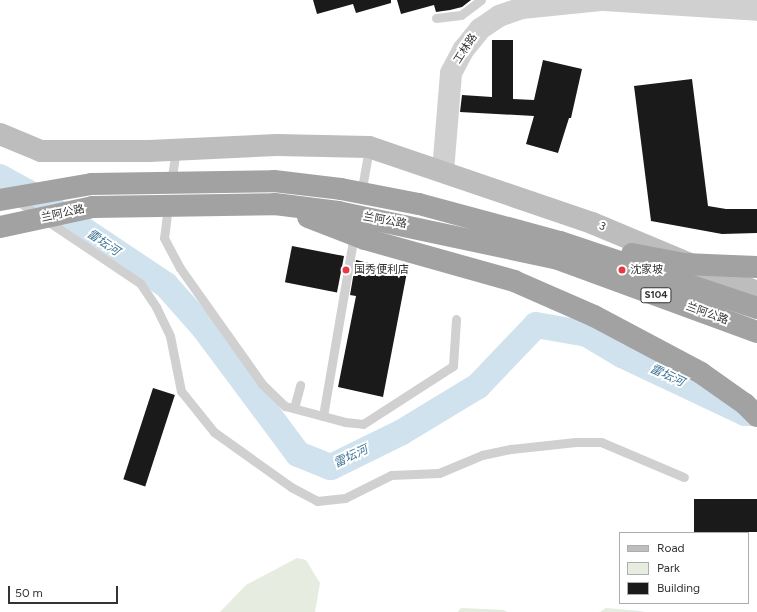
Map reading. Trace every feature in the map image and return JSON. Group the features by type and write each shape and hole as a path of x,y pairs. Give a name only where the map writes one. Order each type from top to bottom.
{"highway":[{"name":"兰阿公路","path":"0,200 92,184 274,181 340,189 418,204 558,250 757,308"},
{"name":"兰阿公路","path":"0,227 93,207 275,204 558,250 757,332"},
{"path":"275,204 365,239 514,281 594,316 701,373 745,404 757,416"},
{"path":"558,250 684,264 757,267"}],"main road":[{"name":"3","path":"0,134 40,151 176,149 277,145 369,147 592,223 757,292"}],"street":[{"name":"工林路","path":"443,171 451,73 464,49 480,29 499,16 522,8 549,2 601,0"},
{"path":"604,0 732,11 757,10"}],"lane":[{"path":"436,18 461,15 481,0"},
{"path":"323,416 369,147"},
{"path":"176,149 164,238 180,268 262,384 285,406 363,424 453,366 456,320"},
{"path":"0,189 140,283 156,306 170,336 181,391 214,432 291,487 317,501 345,498 391,475 439,473 482,455 511,449 576,442 601,442 684,477"},
{"path":"294,408 300,385"}],"green space":[{"path":"297,558 306,560 320,583 315,612 220,612 246,585"},
{"path":"461,608 504,610 507,612 458,612"},
{"path":"606,608 640,611 645,612 600,612"}],"building":[{"path":"313,0 391,0 391,3 356,13 353,4 317,14"},
{"path":"397,0 471,0 462,7 450,10 436,12 434,5 401,14"},
{"path":"492,40 513,40 513,99 534,100 543,60 582,69 571,118 569,118 558,153 526,144 534,116 460,112 462,95 492,97"},
{"path":"692,79 708,206 726,209 757,209 757,233 722,234 651,221 634,86"},
{"path":"292,246 344,256 337,292 285,282"},
{"path":"356,260 407,272 383,397 338,387 356,296 350,295"},
{"path":"153,388 175,395 145,486 123,479"},
{"path":"694,499 757,499 757,532 694,532"}],"waterway":[{"name":"雷坛河","path":"0,177 27,192 166,285 204,328 298,454 331,467 402,432 478,386 536,325 587,334 622,355 745,413 757,413"}],"place":[{"name":"国秀便利店","path":"346,270"},
{"name":"沈家坡","path":"622,270"}]}
